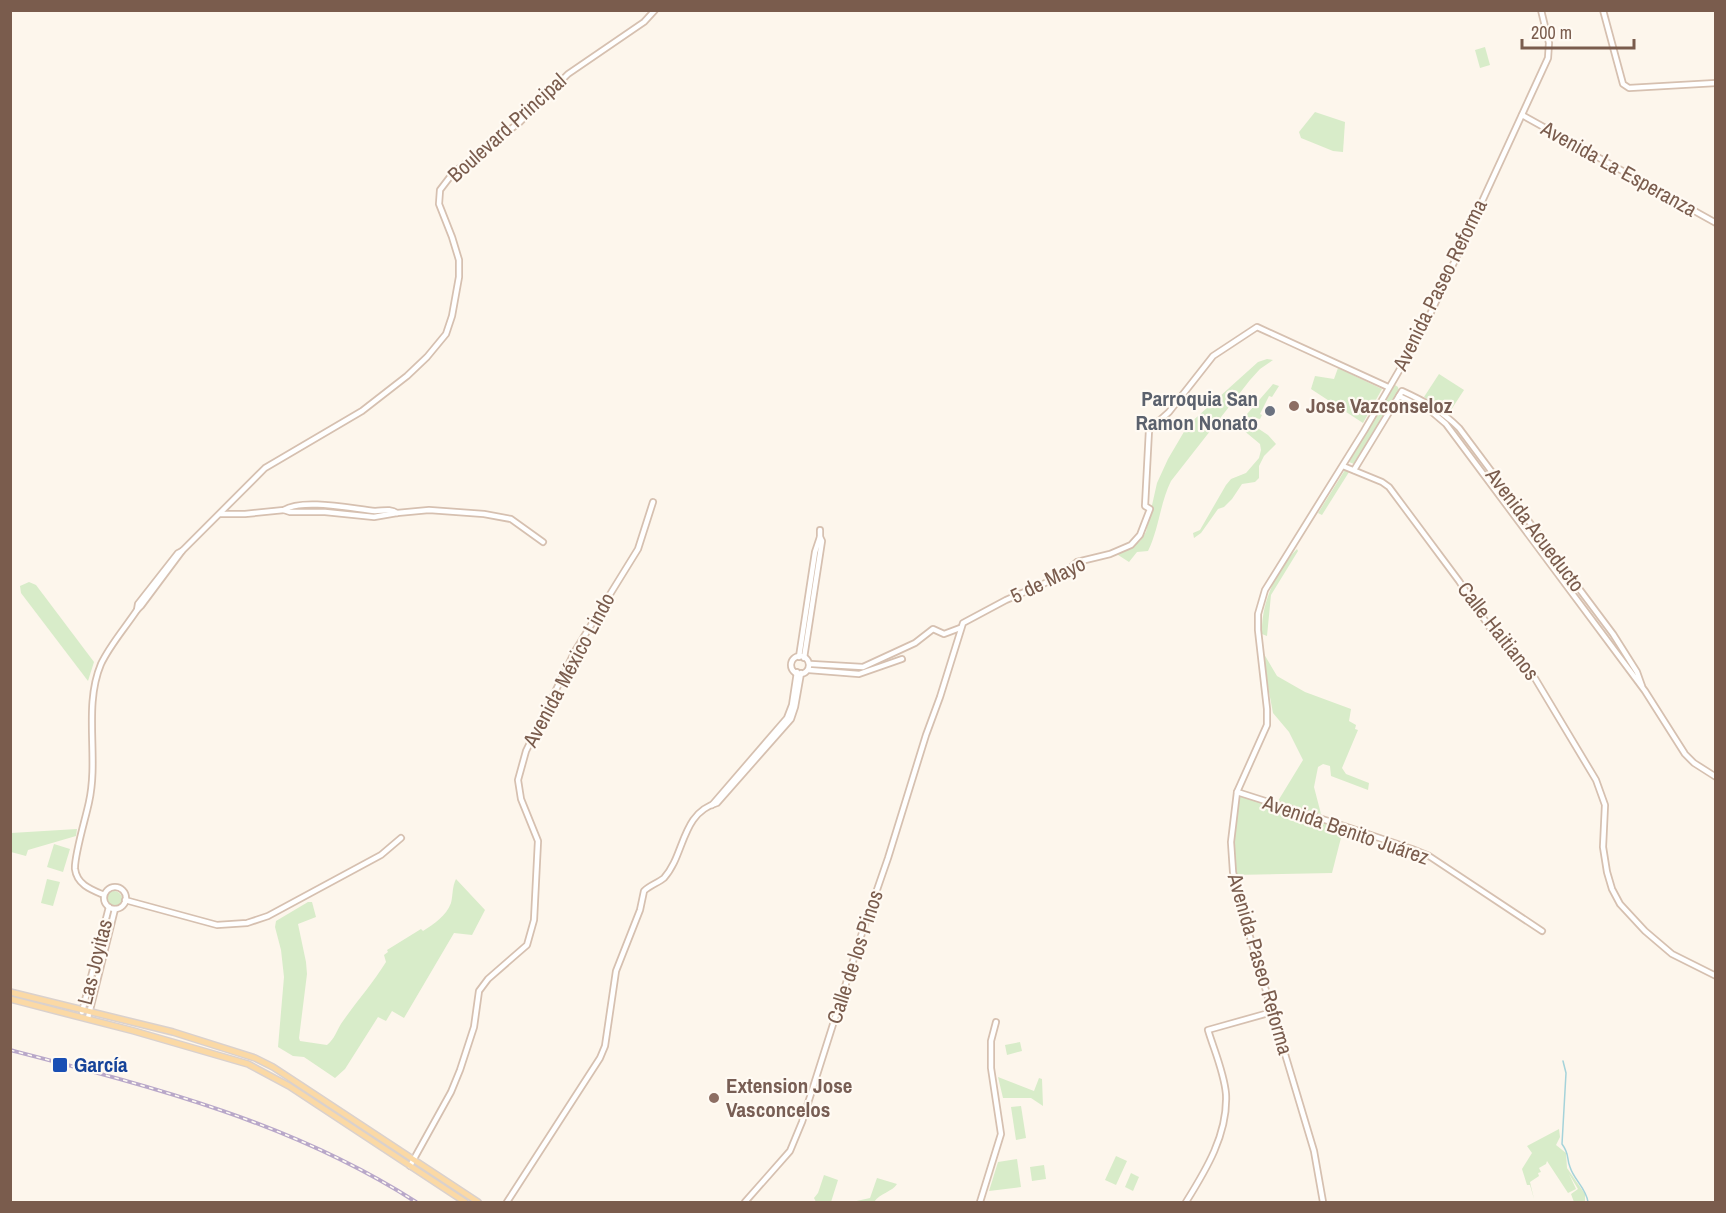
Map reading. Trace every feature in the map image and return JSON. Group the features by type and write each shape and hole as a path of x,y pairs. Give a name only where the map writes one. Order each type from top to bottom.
{"main road":[{"path":"10,992 81,1014"},
{"path":"10,999 208,1043 236,1051 273,1067 478,1203"},
{"path":"88,1015 268,1072 273,1067"},
{"path":"248,1064 289,1086 465,1203"}],"street":[{"name":"Boulevard Principal","path":"104,895 78,880 75,868 90,798 93,763 93,693 101,664 136,610 182,551 265,468 362,411 407,376 427,357 446,334 453,316 459,277 459,260 439,204 440,190 447,179 462,165 520,122 567,74 644,22 655,10"},
{"name":"Avenida Paseo Reforma","path":"1323,1203 1314,1151 1241,908 1233,872 1231,842 1237,792 1267,724 1258,614 1265,590 1343,466 1421,333 1548,58 1550,50 1541,10"},
{"path":"1603,10 1623,84 1629,88 1716,83"},
{"name":"Avenida La Esperanza","path":"1522,115 1716,223"},
{"name":"5 de Mayo","path":"961,625 1006,600 1063,574 1077,562 1110,554 1131,545 1140,535 1148,508 1149,430 1169,412 1213,356 1257,327 1388,387"},
{"name":"Avenida Paseo Reforma","path":"1354,470 1402,391"},
{"name":"Avenida Acueducto","path":"1402,391 1431,405 1459,428 1613,634 1637,672 1645,692"},
{"name":"Avenida Acueducto","path":"1399,396 1432,412 1446,424 1645,692 1685,754 1716,777"},
{"name":"Calle Haitianos","path":"1343,466 1389,487 1459,581 1492,631 1533,675 1596,780 1605,806 1603,847 1607,872 1612,889 1620,903 1672,954 1716,976"},
{"name":"Avenida México Lindo","path":"410,1166 451,1092 460,1070 474,1027 479,991 488,979 527,945 534,920 538,841 521,799 518,780 526,751 575,651 638,549 653,502"},
{"path":"219,514 245,514 285,510 290,506 326,505 376,511 392,509 398,513 429,510 501,516 511,519 543,542"},
{"path":"820,530 815,552 802,658 810,667 863,673 902,659"},
{"path":"507,1203 600,1058 605,1046 616,971 640,910 644,891 665,876 692,821 712,805 791,719 799,673 810,667 863,667 915,643 933,629 944,634 961,625"},
{"name":"Calle de los Pinos","path":"744,1203 790,1151 802,1122 940,697 961,625"},
{"path":"799,673 791,668 790,664 793,659 802,658"},
{"name":"Avenida Benito Juárez","path":"1237,792 1412,849 1436,861 1542,931"},
{"path":"125,900 217,924 247,923 268,916 381,855 401,838"},
{"path":"117,888 123,893 125,900 122,906 115,909 109,908 105,904 104,895 109,889 117,888"},
{"name":"Las Joyitas","path":"81,1014 109,908"},
{"name":"Las Joyitas","path":"88,1015 115,909"},
{"path":"1186,1203 1206,1171 1224,1120 1226,1093 1208,1030 1272,1012"},
{"path":"980,1203 1001,1134 991,1068 991,1041 996,1022"}],"green space":[{"path":"1485,47 1490,65 1480,68 1475,50"},
{"path":"1315,112 1345,122 1343,152 1333,151 1301,138 1299,132"},
{"path":"1273,360 1250,380 1171,481 1148,551 1137,552 1129,562 1115,553 1132,547 1146,532 1157,483 1188,425 1258,362"},
{"path":"1338,368 1382,389 1363,423 1311,389 1315,376 1334,379"},
{"path":"1439,374 1464,390 1449,413 1424,397"},
{"path":"1273,384 1279,386 1272,397 1269,396 1260,414 1262,415 1260,419 1255,418 1253,425 1268,435 1276,444 1264,456 1259,466 1259,478 1255,482 1242,484 1232,499 1224,507 1218,509 1201,533 1194,538 1193,533 1200,530 1226,485 1231,479 1246,473 1259,458 1260,444 1242,429 1247,414"},
{"path":"1395,385 1399,391 1354,464 1349,462"},
{"path":"1345,470 1349,472 1322,515 1318,513"},
{"path":"1297,549 1298,551 1271,595 1267,636 1262,634 1262,622 1271,588 1282,568"},
{"path":"29,582 36,585 94,662 88,681 21,593 20,586"},
{"path":"1264,654 1277,676 1305,692 1351,709 1349,721 1356,725 1355,729 1358,730 1342,768 1346,774 1369,783 1368,790 1331,776 1330,766 1323,764 1318,767 1314,787 1321,814 1278,801 1303,760 1289,732 1273,713"},
{"path":"1237,792 1344,826 1332,873 1233,875 1231,842"},
{"path":"77,829 76,836 28,850 26,856 11,852 11,833"},
{"path":"54,844 70,849 63,872 47,867"},
{"path":"47,879 60,882 53,906 41,903"},
{"path":"456,879 485,910 472,935 454,933 404,1018 392,1011 386,1021 378,1017 345,1069 335,1078 304,1057 293,1056 278,1047 284,977 281,950 275,927 276,921 308,902 312,902 316,917 298,924 307,974 299,1038 300,1041 327,1045 386,962 384,955 388,952 387,950 421,929 423,931 446,912 451,903"},
{"path":"111,891 117,891 122,899 120,905 111,907 106,902 106,896"},
{"path":"1020,1042 1022,1051 1007,1055 1005,1045"},
{"path":"998,1077 1034,1091 1039,1078 1042,1079 1043,1106 1031,1098 1003,1098"},
{"path":"1021,1106 1026,1138 1016,1140 1011,1107"},
{"path":"1559,1129 1560,1137 1556,1145 1566,1153 1567,1168 1585,1194 1585,1202 1574,1202 1571,1194 1578,1189 1569,1174 1576,1189 1568,1193 1547,1161 1539,1168 1541,1172 1538,1173 1539,1176 1530,1182 1534,1199 1530,1185 1527,1185 1522,1169 1532,1153 1527,1146"},
{"path":"1116,1156 1127,1161 1116,1185 1105,1180"},
{"path":"1017,1159 1021,1187 989,1191 998,1162"},
{"path":"1044,1165 1046,1179 1032,1181 1030,1167"},
{"path":"1131,1173 1139,1177 1133,1191 1125,1187"},
{"path":"824,1175 838,1180 831,1202 816,1202 814,1198"},
{"path":"877,1178 897,1184 874,1202 852,1202 870,1198"}],"waterway":[{"path":"1563,1061 1566,1073 1562,1144 1572,1172 1585,1192 1588,1202"}],"railway":[{"path":"10,1050 116,1078 220,1110 320,1150 369,1174 416,1202"}],"place":[{"name":"Jose Vazconseloz","path":"1294,406"},
{"name":"Parroquia San Ramon Nonato","path":"1270,411"},
{"name":"García","path":"60,1065"},
{"name":"Extension Jose Vasconcelos","path":"714,1098"}]}
